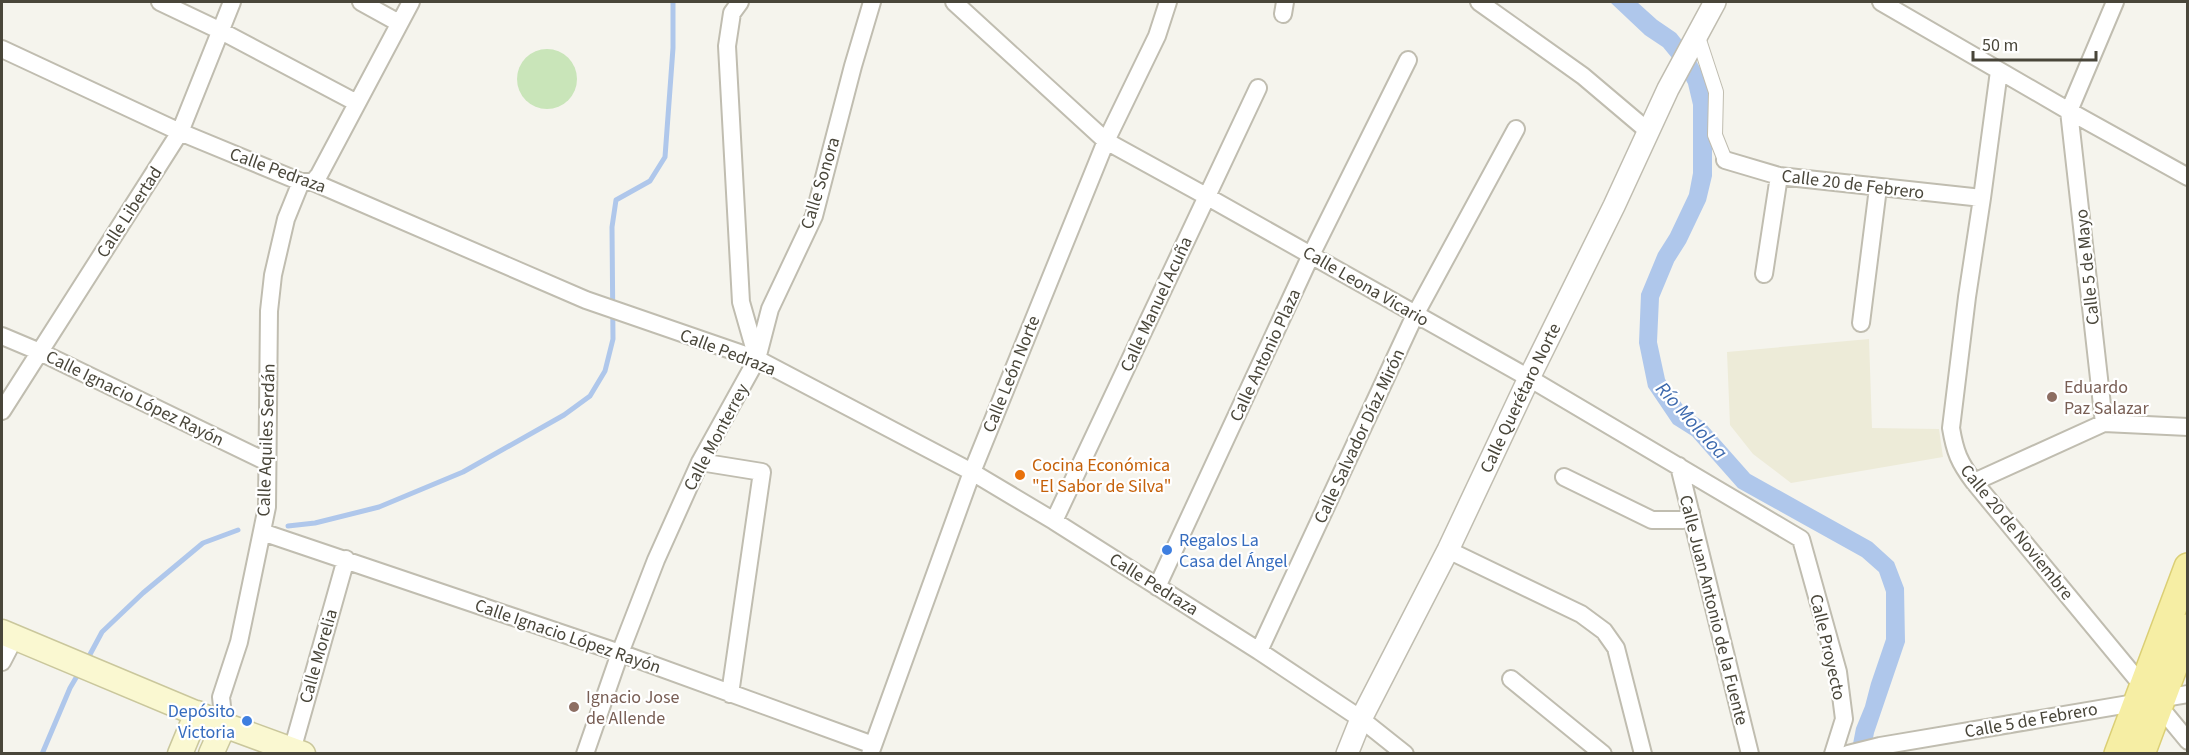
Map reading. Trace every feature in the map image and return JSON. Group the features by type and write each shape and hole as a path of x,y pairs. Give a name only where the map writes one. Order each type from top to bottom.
{"main road":[{"path":"2141,753 2157,698 2187,567"},
{"path":"2118,753 2157,698 2187,628"},
{"path":"6,634 197,714 295,752"},
{"path":"180,753 197,714"},
{"path":"211,753 224,725"}],"street":[{"path":"160,2 221,31 357,103"},
{"name":"Calle Libertad","path":"2,411 180,132 232,2"},
{"path":"361,2 399,23"},
{"name":"Calle Aquiles Serdán","path":"221,697 239,642 267,507 269,311 273,275 286,219 357,103 411,2"},
{"path":"740,2 732,13 727,46 741,302 758,359"},
{"name":"Calle Sonora","path":"758,359 770,309 814,216 872,2"},
{"name":"Calle Leona Vicario","path":"954,2 1106,141 1206,195 1528,378 1801,539"},
{"name":"Calle León Norte","path":"872,749 972,472 1106,141 1157,36 1168,2"},
{"path":"1479,2 1583,76 1648,130"},
{"name":"Calle Querétaro Norte","path":"1347,753 1361,719 1448,550 1528,378 1614,206 1668,89 1715,2"},
{"path":"1881,2 2187,177"},
{"path":"2069,111 2115,2"},
{"path":"1695,38 1716,92 1715,135 1725,160"},
{"name":"Calle Pedraza","path":"2,49 180,132 307,182 586,300 758,359 972,472 1054,521 1259,651 1361,719 1405,753"},
{"name":"Calle Antonio Plaza","path":"1157,587 1311,255 1408,60"},
{"name":"Calle 20 de Noviembre","path":"1999,71 1951,428 1954,448 1960,464 1974,482 2157,698 2187,741"},
{"name":"Calle Manuel Acuña","path":"1054,521 1258,87"},
{"name":"Calle 5 de Mayo","path":"2069,111 2104,423"},
{"name":"Calle Salvador Díaz Mirón","path":"1259,651 1416,315 1516,129"},
{"name":"Calle 20 de Febrero","path":"1725,160 1779,176 1982,198"},
{"path":"1764,274 1779,176"},
{"path":"1861,322 1878,188"},
{"name":"Calle Ignacio López Rayón","path":"2,336 40,352 267,462"},
{"name":"Calle Monterrey","path":"585,753 656,560 700,462 758,359"},
{"path":"1974,482 2104,423 2187,427"},
{"path":"700,462 762,472 730,694"},
{"name":"Calle Juan Antonio de la Fuente","path":"1679,466 1750,753"},
{"path":"1564,477 1652,520 1683,520 1691,513"},
{"name":"Calle Ignacio López Rayón","path":"262,532 620,653 872,749"},
{"name":"Calle Proyecto","path":"1801,539 1838,672 1844,719 1833,753"},
{"path":"1448,550 1581,614 1604,631 1616,648 1643,753"},
{"name":"Calle Morelia","path":"295,752 346,559"},
{"path":"2,662 6,634"},
{"path":"1511,680 1603,753"},
{"path":"197,714 221,697 224,725"},
{"name":"Calle 5 de Febrero","path":"1848,753 2157,698"}],"shaded area":[{"path":"1869,339 1872,428 1939,429 1943,457 1791,483 1753,454 1730,425 1727,352"}],"green space":[{"path":"547,49 564,54 572,62 577,79 572,96 564,104 547,109 530,104 522,96 517,79 522,62 530,54"}],"water":[{"name":"Río Mololoa","path":"1610,2 1637,2 1676,33 1692,53 1705,77 1712,102 1712,176 1706,201 1686,243 1674,262 1659,298 1657,342 1665,379 1686,410 1704,422 1750,474 1872,542 1894,562 1904,588 1905,642 1874,733 1870,753 1852,749 1856,728 1886,639 1886,592 1879,572 1862,557 1738,488 1692,436 1673,424 1648,387 1639,343 1641,294 1658,253 1689,194 1693,173 1693,105 1688,84 1677,64 1663,47 1645,35"}],"waterway":[{"path":"288,526 315,523 379,507 463,472 564,415 590,396 605,371 613,339 612,227 616,200 650,181 665,157 673,48 673,2"},
{"path":"87,660 102,632 143,593 203,543 238,530"},
{"path":"42,754 70,688 80,671"}],"place":[{"name":"Eduardo Paz Salazar","path":"2052,397"},
{"name":"Cocina Económica \"El Sabor de Silva\"","path":"1020,475"},
{"name":"Regalos La Casa del Ángel","path":"1167,550"},
{"name":"Ignacio Jose de Allende","path":"574,707"},
{"name":"Depósito Victoria","path":"247,721"}]}
